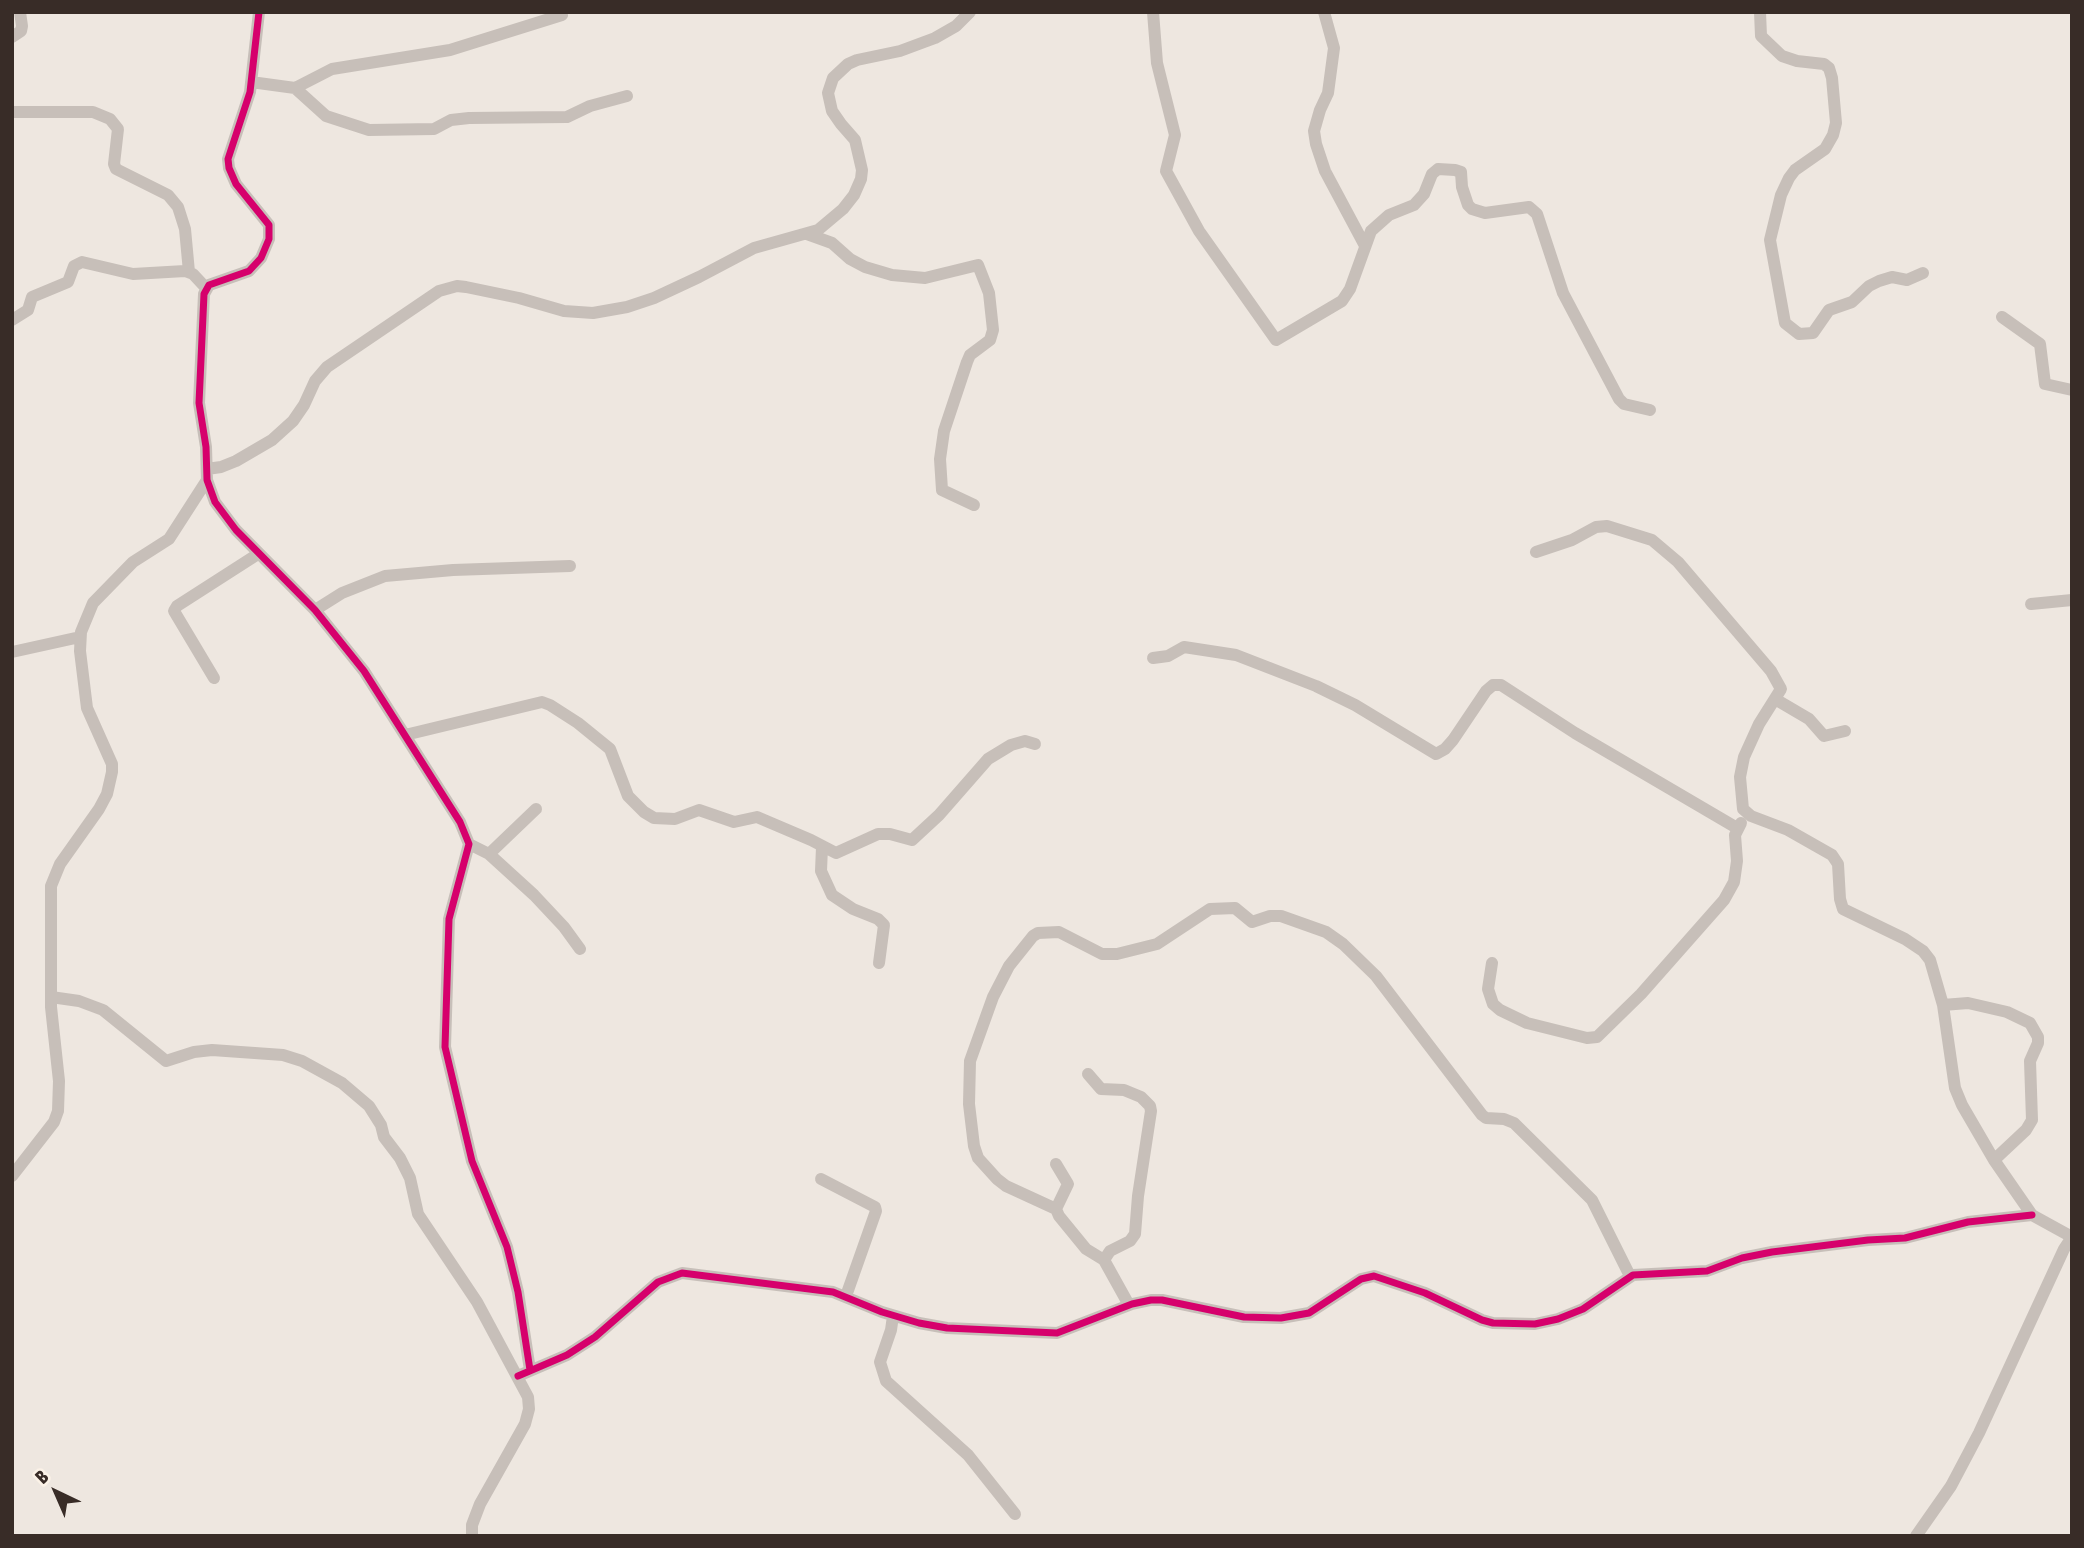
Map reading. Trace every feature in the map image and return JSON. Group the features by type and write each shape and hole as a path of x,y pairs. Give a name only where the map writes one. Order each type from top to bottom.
{"street":[{"path":"12,37 21,31 20,12"},
{"path":"206,288 249,271 261,258 269,239 269,225 265,217 236,184 229,168 231,146 251,82 259,12"},
{"path":"12,1176 49,1129 58,1111 59,1081 51,1023 51,886 60,864 99,809 107,794 112,772 87,708 80,637 84,620 93,603 133,562 169,540 207,475 272,440 293,421 315,381 327,367 439,291 457,286 466,287 564,311 593,313 627,307 654,298 699,278 754,248 807,234 825,226 854,195 861,179 859,151 855,139 836,118 829,97 833,78 848,64 900,51 935,38 956,26 970,12"},
{"path":"1153,12 1157,63 1175,135 1166,171 1199,231 1276,340 1342,301 1350,289 1367,236 1382,220 1407,209 1419,200 1432,174 1438,169 1461,172 1462,187 1468,205 1477,212 1521,207 1534,209 1563,293 1619,399 1624,404 1650,410"},
{"path":"1324,12 1334,48 1328,93 1314,131 1316,144 1325,171 1364,244"},
{"path":"1760,12 1761,36 1782,56 1797,61 1824,64 1829,68 1835,111 1836,129 1830,142 1789,178 1781,195 1769,240 1785,323 1799,334 1813,333 1829,310 1852,302 1868,286 1892,277 1908,280 1923,273"},
{"path":"295,88 332,69 450,50 562,15"},
{"path":"251,82 295,88 326,116 369,130 434,129 451,120 469,118 567,117 590,106 627,96"},
{"path":"12,112 93,112 110,119 118,129 114,164 116,169 168,195 178,207 185,229 189,272 206,288"},
{"path":"807,234 832,243 857,263 892,275 933,277 978,265 989,293 993,330 990,340 970,355 967,362 944,431 940,459 942,490 975,505"},
{"path":"12,320 28,310 32,297 68,282 74,266 82,262 133,274 189,272"},
{"path":"206,288 199,403 207,475 215,502 258,554 315,610 364,671 460,822 469,844 449,919 444,1046 472,1161 507,1247 518,1292 528,1397 527,1417 480,1504 472,1525 472,1536"},
{"path":"2002,317 2040,344 2045,384 2072,390"},
{"path":"1536,552 1572,540 1596,527 1617,527 1652,540 1678,562 1771,671 1781,689 1759,724 1744,757 1741,803 1748,815 1788,830 1832,855 1838,864 1839,899 1843,909 1905,939 1923,951 1934,969 1944,1005 1955,1088 1962,1105 1994,1160 2032,1215 2072,1237 1979,1433 1951,1486 1916,1536"},
{"path":"214,678 174,611 177,606 258,554"},
{"path":"315,610 342,593 385,576 453,570 570,566"},
{"path":"2031,604 2072,600"},
{"path":"12,652 80,637"},
{"path":"1153,658 1168,656 1184,647 1236,655 1355,705 1436,754 1453,740 1486,691 1493,685 1502,685 1575,733 1737,828"},
{"path":"1775,699 1810,719 1824,736 1845,731"},
{"path":"405,735 542,702 578,723 610,749 628,796 654,818 675,819 699,810 734,822 757,817 836,853 878,834 912,840 939,815 988,760 1011,745 1025,741 1035,744"},
{"path":"489,854 536,809"},
{"path":"1492,963 1488,989 1493,1004 1500,1010 1527,1023 1587,1038 1597,1037 1648,986 1724,900 1734,881 1737,828 1748,815"},
{"path":"469,844 489,854 554,915 580,949"},
{"path":"822,847 821,872 832,895 853,909 878,919 884,925 879,964"},
{"path":"1129,1305 1104,1260 1086,1249 1056,1209 1006,1186 978,1158 969,1104 970,1060 993,997 1009,967 1032,936 1059,932 1102,954 1117,954 1157,944 1210,909 1235,908 1252,922 1270,916 1281,916 1326,932 1343,944 1376,976 1436,1052 1477,1111 1486,1118 1504,1119 1514,1123 1592,1200 1630,1276"},
{"path":"51,997 79,1001 103,1010 166,1061 194,1052 212,1050 283,1055 317,1068 356,1093 376,1116 384,1137 400,1158 410,1178 418,1214 524,1373"},
{"path":"1944,1005 1968,1003 2007,1012 2030,1023 2038,1037 2030,1062 2032,1120 2026,1130 1994,1160"},
{"path":"1088,1073 1101,1089 1124,1090 1141,1097 1151,1111 1135,1234 1130,1241 1111,1251 1104,1260"},
{"path":"1056,1164 1068,1184 1056,1209"},
{"path":"821,1179 876,1211 846,1296"},
{"path":"524,1373 557,1360 589,1341 658,1282 682,1273 807,1288 846,1296 893,1315 947,1328 1052,1334 1129,1305 1162,1300 1244,1317 1282,1318 1309,1313 1361,1279 1374,1276 1425,1293 1482,1320 1535,1324 1583,1309 1630,1276 1707,1271 1742,1258 1772,1252 1905,1238 1968,1223 2032,1215"},
{"path":"893,1315 880,1362 886,1381 968,1455 1015,1514"}],"cycle path":[{"path":"259,12 250,92 228,159 236,184 269,225 269,239 261,258 249,271 209,285 204,294 199,403 206,447 207,480 215,502 236,530 315,610 364,671 460,822 469,844 449,919 445,1047 472,1161 507,1247 518,1292 530,1370"},
{"path":"518,1376 567,1355 595,1337 658,1282 682,1273 833,1292 882,1312 947,1328 1057,1333 1132,1304 1151,1300 1244,1317 1281,1318 1309,1313 1361,1279 1374,1276 1425,1293 1482,1320 1493,1323 1535,1324 1583,1309 1633,1275 1707,1271 1742,1258 1772,1252 1905,1238 1968,1222 2032,1215"}]}
